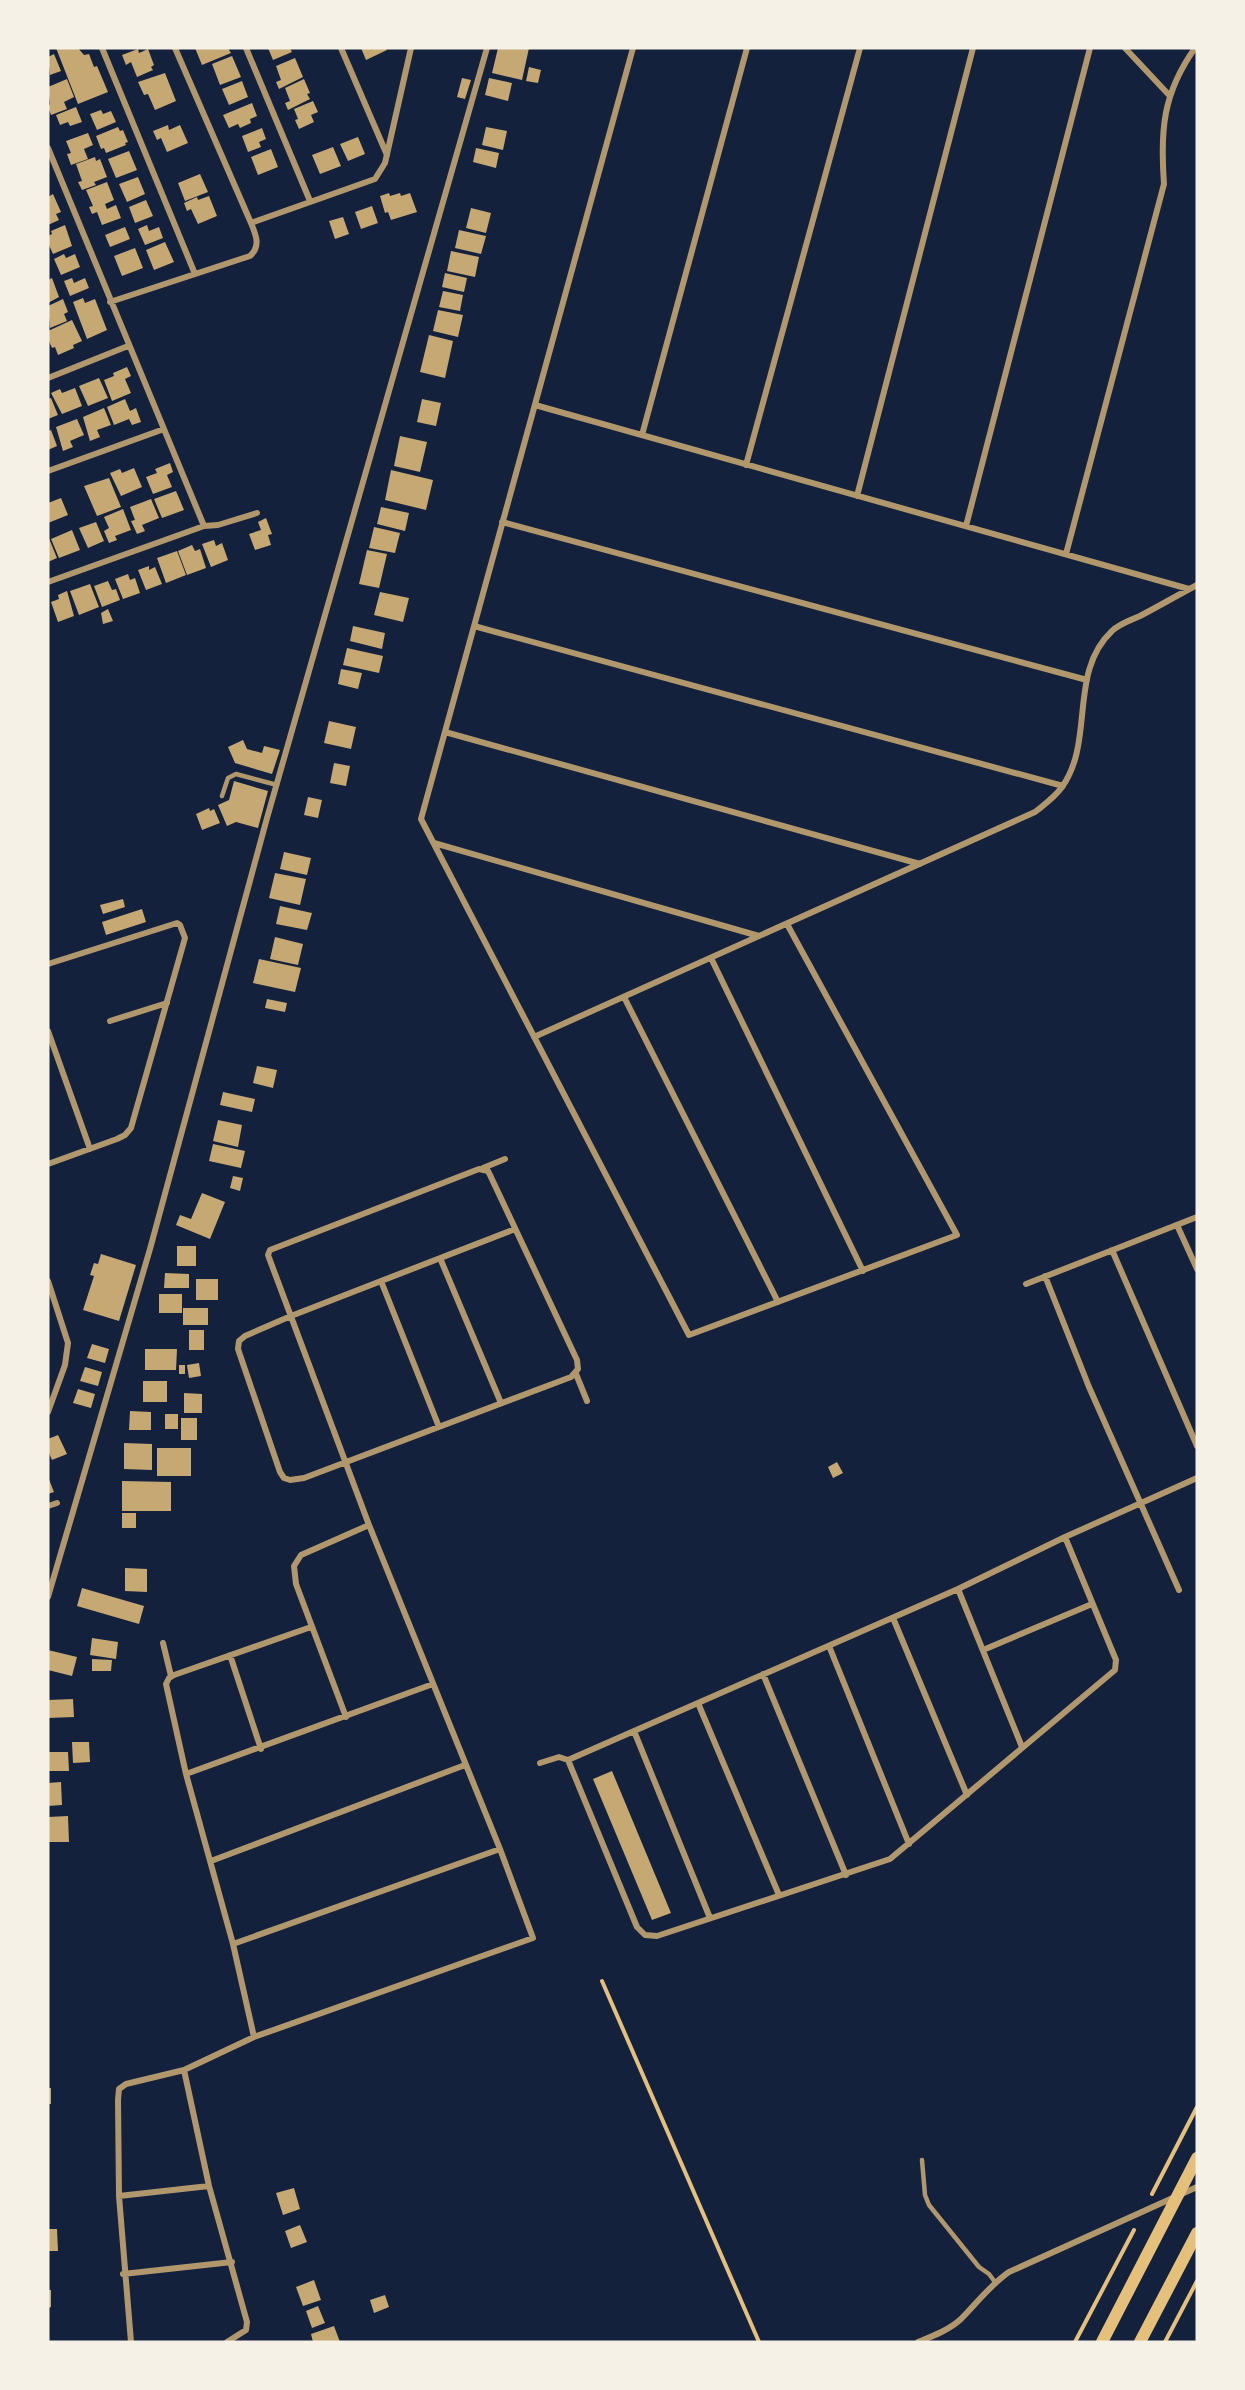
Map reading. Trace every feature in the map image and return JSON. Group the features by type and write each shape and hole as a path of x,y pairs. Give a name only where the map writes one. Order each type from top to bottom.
{"main road":[{"path":"1102,2342 1197,2158"},
{"path":"1140,2342 1197,2233"}],"street":[{"path":"102,48 195,274"},
{"path":"110,302 253,253 257,239 175,48"},
{"path":"246,48 310,201"},
{"path":"341,48 387,155"},
{"path":"251,223 371,181 380,173 387,155 411,48"},
{"path":"48,1597 150,1249 276,785 487,48"},
{"path":"633,48 421,819 689,1335 957,1235 787,924"},
{"path":"642,435 747,48"},
{"path":"746,465 860,48"},
{"path":"857,496 973,48"},
{"path":"966,526 1090,48"},
{"path":"1125,48 1169,95"},
{"path":"1066,554 1164,184 1162,138 1169,95 1182,66 1195,48"},
{"path":"48,148 204,526"},
{"path":"49,375 128,346"},
{"path":"535,405 1190,589"},
{"path":"48,471 164,429"},
{"path":"48,582 204,526 218,525 257,513"},
{"path":"502,522 1087,680"},
{"path":"534,1037 1035,812 1050,801 1063,786 1071,768 1078,744 1091,662 1101,643 1113,629 1197,585"},
{"path":"474,626 1063,786"},
{"path":"445,732 920,864"},
{"path":"434,843 759,936"},
{"path":"48,964 179,924 185,938 131,1128 125,1136 48,1164"},
{"path":"711,958 863,1271"},
{"path":"624,997 778,1302"},
{"path":"110,1021 167,1003"},
{"path":"48,1031 90,1149"},
{"path":"130,2342 123,2274 119,2196 119,2089 126,2084 184,2070 254,2037 533,1938 500,1849 369,1525 268,1255 270,1250 505,1159"},
{"path":"482,1168 488,1171 577,1360 576,1374 297,1480 284,1478 238,1349 239,1341 245,1336 291,1316 515,1229"},
{"path":"1026,1284 1197,1217"},
{"path":"1177,1225 1197,1269"},
{"path":"1112,1250 1197,1446"},
{"path":"440,1258 501,1403"},
{"path":"1045,1276 1089,1387 1179,1590"},
{"path":"48,1281 66,1332 68,1349 65,1365 48,1412"},
{"path":"381,1281 439,1427"},
{"path":"576,1374 587,1401"},
{"path":"540,1763 559,1757 568,1760 958,1589 1065,1537 1197,1478"},
{"path":"48,1506 57,1503"},
{"path":"346,1717 293,1573 295,1562 301,1556 369,1525"},
{"path":"568,1760 641,1932 651,1937 890,1859 1115,1670 1116,1660 1065,1537"},
{"path":"958,1589 1022,1747"},
{"path":"983,1650 1092,1604"},
{"path":"893,1618 967,1794"},
{"path":"254,2037 233,1944 186,1774 166,1684 171,1676 311,1627"},
{"path":"163,1643 171,1676"},
{"path":"829,1646 909,1844"},
{"path":"230,1655 261,1749"},
{"path":"763,1674 846,1875"},
{"path":"186,1774 261,1749 433,1684"},
{"path":"698,1703 779,1895"},
{"path":"634,1731 710,1918"},
{"path":"211,1861 465,1765"},
{"path":"233,1944 500,1849"},
{"path":"184,2070 209,2186 247,2322 246,2330 227,2342"},
{"path":"119,2196 209,2186"},
{"path":"918,2342 956,2323 995,2282 1016,2268 1179,2193 1197,2187"},
{"path":"123,2274 232,2262"}],"lane":[{"path":"222,796 228,778 236,774 276,785"},
{"path":"922,2160 925,2195 929,2205 979,2267 995,2282"}],"path":[{"path":"602,1981 759,2342"},
{"path":"1165,2342 1197,2281"}],"building":[{"path":"56,48 78,48 84,55 89,54 108,92 78,104"},
{"path":"195,48 228,48 231,53 202,65"},
{"path":"268,48 290,48 292,52 273,60"},
{"path":"361,48 386,48 387,50 366,60"},
{"path":"498,48 529,48 522,80 492,73"},
{"path":"138,49 139,53 148,49 154,65 151,67 153,70 137,77 131,62 126,65 122,55"},
{"path":"54,54 61,71 50,75 48,57"},
{"path":"232,56 241,77 220,85 212,64"},
{"path":"295,58 303,77 279,89 276,82 281,80 276,66"},
{"path":"529,67 541,70 538,83 526,81"},
{"path":"165,73 176,101 155,110 148,94 144,95 138,82"},
{"path":"462,78 471,80 465,99 457,97"},
{"path":"489,78 512,83 508,101 485,95"},
{"path":"67,79 74,97 64,102 67,109 51,115 48,107 50,104 48,87"},
{"path":"304,79 310,99 288,110 285,103 290,101 285,88"},
{"path":"242,81 248,97 229,105 222,89"},
{"path":"313,101 318,112 311,115 314,122 299,129 294,109"},
{"path":"252,103 257,116 250,119 251,123 240,128 238,124 229,128 223,115"},
{"path":"76,107 82,122 70,126 68,122 60,125 56,115"},
{"path":"101,110 103,114 111,111 116,122 97,130 90,114"},
{"path":"168,125 169,130 180,125 188,143 167,152 161,138 157,140 153,131"},
{"path":"118,127 120,131 123,130 128,142 106,153 104,148 101,149 96,136"},
{"path":"486,127 507,131 503,150 482,145"},
{"path":"262,128 266,139 259,142 261,147 248,152 242,136"},
{"path":"88,133 93,145 84,149 88,159 71,165 67,154 71,153 66,141"},
{"path":"358,137 365,154 348,161 340,144"},
{"path":"333,147 341,166 320,174 312,155"},
{"path":"476,148 499,153 496,168 473,162"},
{"path":"271,149 278,167 258,175 251,157"},
{"path":"129,151 137,170 116,178 108,159"},
{"path":"95,157 96,161 100,159 107,177 94,182 96,185 82,190 78,182 82,181 76,164"},
{"path":"200,174 208,192 185,201 178,183"},
{"path":"138,177 145,194 127,202 119,184"},
{"path":"107,182 114,200 105,204 107,209 116,205 121,218 102,225 97,212 92,214 89,207 93,206 86,190"},
{"path":"389,193 390,196 400,193 401,196 410,193 417,212 391,220 388,212 385,213 380,196"},
{"path":"53,194 61,212 56,214 59,220 48,225 48,197"},
{"path":"209,196 217,216 198,224 191,209 187,211 184,203 197,197 198,200"},
{"path":"146,200 153,216 135,223 129,207"},
{"path":"372,206 378,223 361,229 355,212"},
{"path":"471,208 491,213 486,233 466,228"},
{"path":"343,217 349,234 335,239 329,221"},
{"path":"65,225 72,246 53,254 48,243 48,236 52,234 51,231"},
{"path":"147,225 149,231 159,227 163,238 145,245 138,229"},
{"path":"125,227 130,239 110,247 105,235"},
{"path":"459,230 486,236 481,254 455,248"},
{"path":"165,242 174,262 154,270 146,250"},
{"path":"135,248 143,268 122,276 114,256"},
{"path":"451,251 479,257 475,277 447,271"},
{"path":"64,254 66,258 75,254 80,267 61,275 54,259"},
{"path":"445,273 467,278 464,292 442,287"},
{"path":"52,278 59,297 48,303 48,280"},
{"path":"72,278 74,283 85,278 89,288 70,296 64,281"},
{"path":"443,291 463,295 460,311 439,307"},
{"path":"83,298 85,303 95,299 107,330 87,339 73,302"},
{"path":"63,299 68,312 64,314 67,321 50,328 48,306"},
{"path":"438,310 463,315 458,337 433,331"},
{"path":"72,320 82,341 73,345 74,348 58,355 48,339 48,331"},
{"path":"429,335 453,341 445,378 420,372"},
{"path":"127,367 131,376 125,379 131,393 112,401 104,380"},
{"path":"99,378 108,398 88,406 79,386"},
{"path":"75,388 82,406 62,414 51,393 60,389 62,393"},
{"path":"51,398 58,415 48,419 48,399"},
{"path":"125,399 130,411 136,408 141,422 132,425 129,419 114,425 107,407"},
{"path":"422,399 441,403 436,426 417,422"},
{"path":"104,408 111,425 97,430 100,437 90,441 83,417"},
{"path":"77,419 84,435 70,441 73,447 63,451 56,427"},
{"path":"51,430 57,446 48,450 48,431"},
{"path":"400,436 427,442 420,472 394,466"},
{"path":"170,463 173,472 167,475 172,487 153,494 146,477 157,473 155,469"},
{"path":"134,468 142,487 121,496 110,473 120,469 122,473"},
{"path":"391,470 433,480 426,510 385,500"},
{"path":"109,478 121,507 97,516 84,486"},
{"path":"176,491 184,510 162,518 154,499"},
{"path":"61,498 68,515 48,523 48,503"},
{"path":"151,499 159,518 142,525 145,531 137,534 131,521 135,520 130,507"},
{"path":"381,507 409,513 405,531 377,524"},
{"path":"123,509 131,530 115,536 117,540 109,543 104,531 109,528 104,517"},
{"path":"266,518 272,534 268,535 271,545 255,550 249,534 261,530 258,522"},
{"path":"96,522 104,541 88,548 79,528"},
{"path":"374,527 400,533 395,553 369,548"},
{"path":"72,530 80,550 59,558 51,539"},
{"path":"48,536 57,558 48,562"},
{"path":"214,540 216,546 222,543 228,560 211,567 202,544"},
{"path":"192,545 195,551 200,549 206,568 187,575 178,551"},
{"path":"367,550 387,554 379,588 359,584"},
{"path":"177,551 186,575 166,583 157,558"},
{"path":"149,566 149,570 155,567 162,584 146,590 138,570"},
{"path":"128,574 130,580 135,578 140,593 123,599 115,579"},
{"path":"108,581 112,590 116,589 120,600 102,607 94,586"},
{"path":"90,584 99,607 79,615 70,591"},
{"path":"67,591 74,616 58,622 51,602 59,599 58,595"},
{"path":"380,592 409,598 403,622 374,615"},
{"path":"108,609 113,621 103,624 101,613"},
{"path":"353,626 385,633 382,649 350,641"},
{"path":"347,648 383,656 379,673 343,665"},
{"path":"341,669 362,673 358,689 338,684"},
{"path":"329,721 356,727 351,749 324,743"},
{"path":"243,740 247,749 262,753 264,746 280,750 272,774 235,763 228,747"},
{"path":"334,763 350,766 346,786 330,783"},
{"path":"234,781 268,791 258,828 236,822 227,826 218,805 229,800"},
{"path":"308,797 322,800 318,818 304,815"},
{"path":"209,808 210,811 214,809 220,823 202,830 196,814"},
{"path":"284,852 311,858 307,875 280,869"},
{"path":"275,873 306,879 300,905 269,898"},
{"path":"123,899 125,907 103,914 100,905"},
{"path":"280,906 312,913 307,930 276,924"},
{"path":"142,909 146,922 106,935 102,922"},
{"path":"275,937 303,944 298,965 270,959"},
{"path":"259,959 301,968 295,992 253,983"},
{"path":"267,999 287,1003 285,1012 265,1008"},
{"path":"257,1066 277,1070 273,1088 253,1083"},
{"path":"223,1092 255,1099 252,1112 220,1105"},
{"path":"218,1120 242,1125 238,1147 213,1141"},
{"path":"213,1144 245,1151 241,1168 209,1161"},
{"path":"233,1176 243,1178 240,1191 230,1188"},
{"path":"202,1193 225,1202 210,1239 176,1225 180,1215 191,1219"},
{"path":"177,1246 196,1246 196,1266 177,1266"},
{"path":"101,1254 136,1265 119,1321 83,1310 94,1276 90,1275 94,1263 98,1264"},
{"path":"165,1273 189,1274 189,1288 164,1288"},
{"path":"196,1279 218,1279 218,1300 196,1300"},
{"path":"159,1294 182,1294 182,1313 159,1313"},
{"path":"183,1308 208,1308 208,1325 183,1325"},
{"path":"189,1330 204,1330 204,1350 189,1350"},
{"path":"92,1344 109,1349 105,1363 87,1358"},
{"path":"145,1349 177,1349 176,1370 145,1370"},
{"path":"199,1363 201,1376 189,1378 187,1365"},
{"path":"179,1365 185,1365 185,1374 179,1374"},
{"path":"85,1367 102,1372 98,1386 80,1381"},
{"path":"143,1381 167,1381 167,1402 143,1402"},
{"path":"78,1389 95,1394 91,1408 73,1403"},
{"path":"184,1393 202,1394 202,1413 184,1413"},
{"path":"130,1411 151,1412 151,1430 129,1430"},
{"path":"165,1414 178,1414 178,1429 165,1429"},
{"path":"181,1418 197,1418 197,1440 181,1440"},
{"path":"58,1435 67,1454 52,1460 48,1451 48,1439"},
{"path":"124,1443 152,1444 152,1470 124,1469"},
{"path":"157,1448 191,1448 191,1476 157,1476"},
{"path":"837,1462 843,1473 833,1478 828,1467"},
{"path":"48,1477 54,1492 48,1494"},
{"path":"122,1481 171,1482 171,1511 122,1511"},
{"path":"122,1513 136,1513 136,1528 122,1528"},
{"path":"125,1568 147,1569 147,1592 125,1591"},
{"path":"82,1588 144,1606 139,1624 77,1606"},
{"path":"92,1638 118,1642 116,1659 90,1655"},
{"path":"48,1650 77,1657 72,1676 48,1670"},
{"path":"92,1659 112,1660 111,1671 92,1671"},
{"path":"73,1699 74,1717 48,1718 48,1700"},
{"path":"72,1742 89,1742 90,1762 73,1763"},
{"path":"48,1752 68,1752 69,1771 48,1771"},
{"path":"612,1771 671,1913 652,1920 593,1779"},
{"path":"61,1782 62,1805 48,1806 48,1783"},
{"path":"68,1816 69,1842 48,1842 48,1817"},
{"path":"48,2088 51,2088 51,2104 48,2104"},
{"path":"294,2188 300,2209 283,2215 276,2193"},
{"path":"300,2225 307,2242 291,2248 285,2231"},
{"path":"48,2229 57,2229 58,2251 48,2251"},
{"path":"314,2280 321,2300 303,2306 296,2287"},
{"path":"48,2290 51,2290 51,2307 48,2308"},
{"path":"385,2295 389,2307 374,2313 370,2300"},
{"path":"318,2306 325,2323 312,2328 306,2311"},
{"path":"334,2326 340,2342 313,2342 311,2334"}]}
